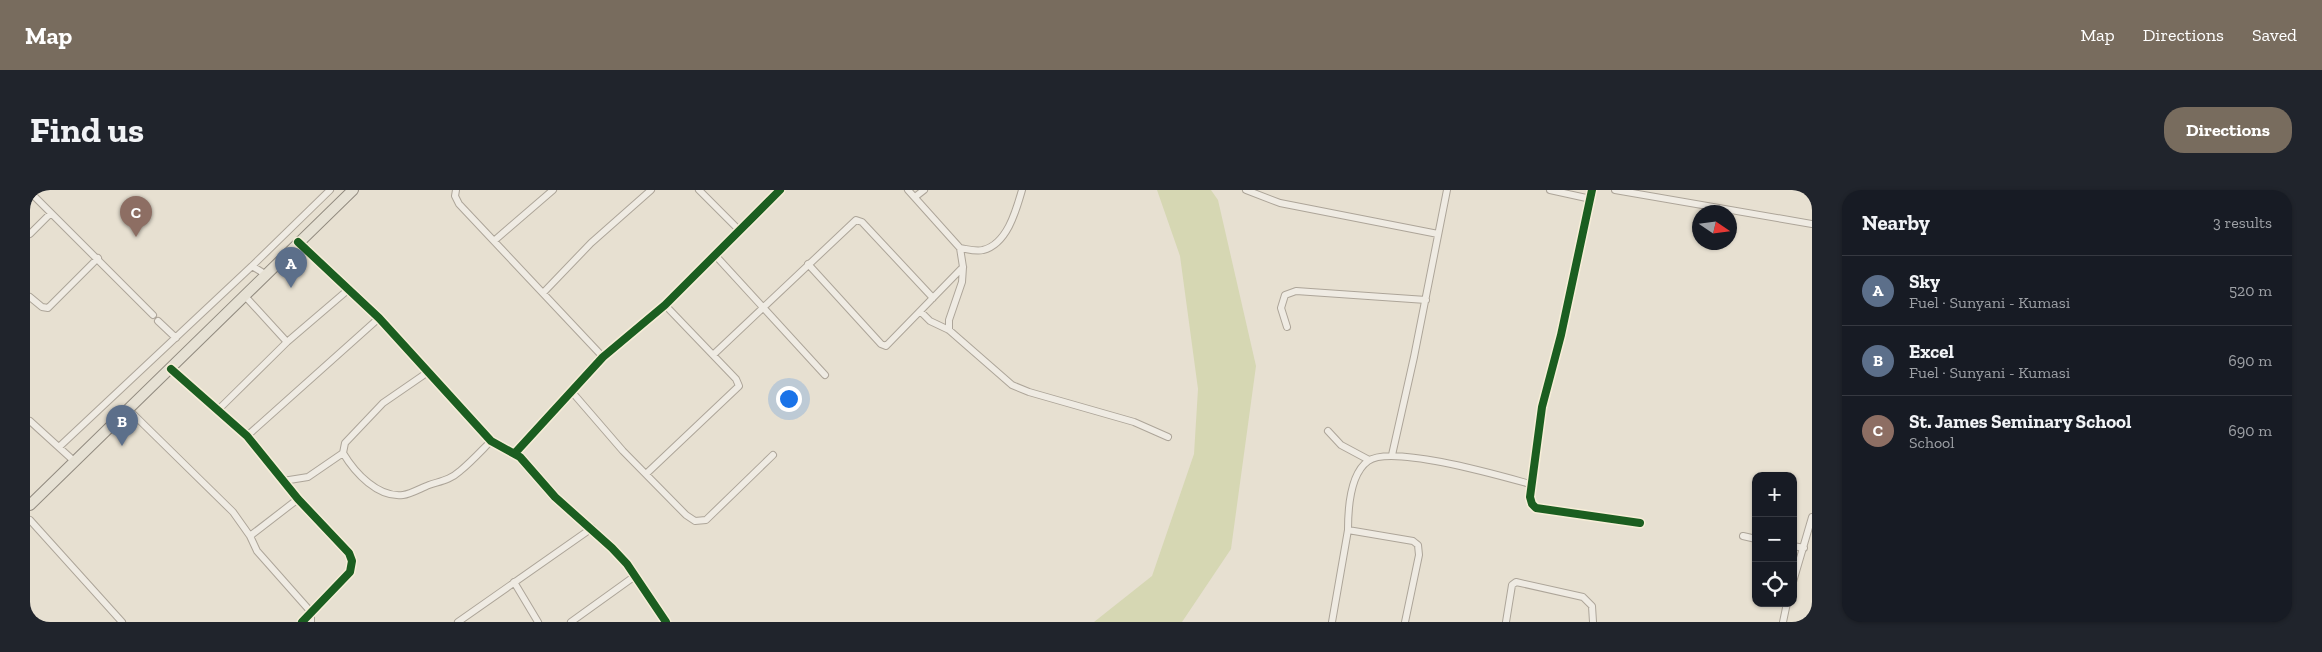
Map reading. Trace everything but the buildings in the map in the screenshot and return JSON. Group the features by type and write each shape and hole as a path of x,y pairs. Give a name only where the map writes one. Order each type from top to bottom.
{"main road":[{"path":"30,505 353,190"}],"street":[{"path":"59,447 330,190"},
{"path":"456,190 455,196 458,204 495,240 603,357"},
{"path":"495,240 554,190"},
{"path":"543,293 591,243 651,190"},
{"path":"699,190 739,230"},
{"path":"515,453 603,357 665,305 780,190"},
{"path":"908,190 960,248 963,267 962,282 949,320 949,330"},
{"path":"915,197 924,190"},
{"path":"960,248 984,250 996,243 1007,230 1022,190"},
{"path":"1246,190 1280,203 1438,234"},
{"path":"1392,456 1426,300 1447,190"},
{"path":"1550,190 1591,199"},
{"path":"1592,190 1561,336 1542,407 1530,484 1530,497 1532,504 1536,508 1640,522"},
{"path":"1615,190 1812,224"},
{"path":"30,192 176,338"},
{"path":"30,234 51,213"},
{"path":"713,355 762,306 856,220 862,222 889,249 933,298"},
{"path":"298,242 380,318 491,441 500,448 515,453 555,497 592,528 627,564 666,622"},
{"path":"715,255 826,376"},
{"path":"30,297 42,307 48,308 98,258"},
{"path":"808,264 881,344 886,346 963,267"},
{"path":"252,266 265,274"},
{"path":"218,410 287,342 349,288"},
{"path":"1287,327 1281,308 1285,295 1296,291 1426,300"},
{"path":"244,295 287,342"},
{"path":"646,474 738,388 736,380 665,305"},
{"path":"921,312 930,321 949,330 1012,385 1029,392 1134,422 1168,437"},
{"path":"247,436 380,318"},
{"path":"171,369 247,436 298,499 349,553 352,561 350,572 302,622"},
{"path":"428,372 383,403 345,443 343,453 349,463 376,489 391,495 405,495 432,484 445,482 460,471 491,441"},
{"path":"572,392 646,474 686,515 695,521 706,520 773,455"},
{"path":"128,409 233,512 250,536 257,551 311,612 311,622"},
{"path":"30,421 74,461"},
{"path":"1328,431 1341,445 1368,460 1392,456 1423,459 1530,484"},
{"path":"283,481 308,478 343,453"},
{"path":"1332,622 1354,484 1360,470 1368,460"},
{"path":"250,536 298,499"},
{"path":"1797,570 1812,517"},
{"path":"30,520 122,622"},
{"path":"458,622 592,528"},
{"path":"1348,530 1413,541 1418,545 1419,555 1405,622"},
{"path":"1743,536 1752,538"},
{"path":"1797,547 1804,548"},
{"path":"571,622 635,576"},
{"path":"514,582 538,622"},
{"path":"1506,622 1512,585 1516,582 1582,597 1592,606 1593,622"},
{"path":"1782,622 1786,607"}],"green space":[{"path":"1157,190 1211,190 1218,200 1256,366 1231,549 1182,622 1094,622 1152,576 1194,454 1198,389 1180,256"}],"cycle path":[{"path":"515,453 603,357 665,305 780,190"},
{"path":"1592,190 1561,335 1542,407 1530,497 1532,504 1536,508 1640,523"},
{"path":"298,242 379,318 491,441 520,457 555,497 612,548 627,564 666,622"},
{"path":"171,369 247,436 298,499 349,553 352,561 350,572 302,622"}],"place":[{"name":"St. James Seminary School","path":"136,237"},
{"name":"Sky","path":"291,288"},
{"name":"Excel","path":"122,446"}]}
